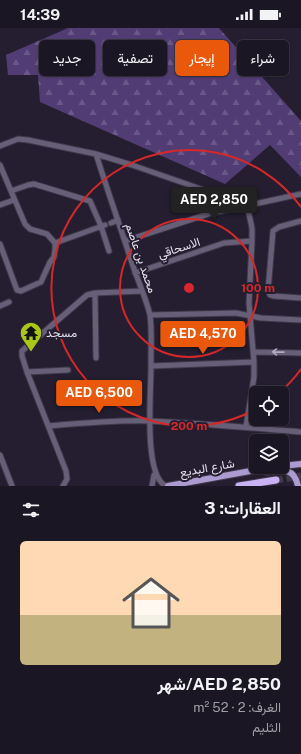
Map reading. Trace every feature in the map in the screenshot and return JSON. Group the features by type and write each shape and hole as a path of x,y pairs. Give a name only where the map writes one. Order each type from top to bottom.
{"highway":[{"name":"شارع البديع","path":"239,486 276,480"}],"main road":[{"path":"289,465 301,464"},
{"path":"206,479 215,480 287,470 292,473 297,480 298,486"},
{"name":"شارع البديع","path":"167,486 249,471"}],"street":[{"path":"0,146 18,139 96,154 247,205"},
{"name":"محمد بن عاصم","path":"96,154 150,315 152,366 150,421 151,454 154,470 154,480 152,486"},
{"path":"0,165 25,224 30,229 47,234 54,243 54,257 40,283 19,291 17,290 0,244"},
{"path":"11,191 28,184 34,184 88,200 93,205 103,226 108,251"},
{"path":"125,241 208,214 301,194"},
{"path":"0,206 14,200"},
{"path":"246,427 254,376 254,352 250,315 252,241 247,205"},
{"path":"111,223 118,220"},
{"path":"301,221 279,227 273,231 268,291 272,296 301,298"},
{"path":"54,243 103,226"},
{"name":"الاسحاقي","path":"135,273 224,243 252,241"},
{"path":"63,486 67,478 66,471 27,372 22,356 24,350 85,296 95,293 142,291"},
{"path":"95,293 96,358"},
{"path":"0,306 9,302"},
{"path":"150,315 236,313 261,318 301,320"},
{"path":"254,352 301,353"},
{"path":"152,366 254,362"},
{"path":"27,372 68,370"},
{"path":"49,426 150,421 301,432"},
{"path":"0,455 12,486"},
{"name":"محمد بن عاصم","path":"154,470 161,484 167,486"}],"green space":[{"path":"68,28 219,28 237,48 237,76 261,76 301,121 301,177 270,145 225,184 40,102 38,75 8,75 6,55 39,41 39,76 95,76 95,40 40,40"}],"tunnel":[{"path":"276,480 301,476"}],"place":[{"name":"مسجد","path":"31,352"}]}
